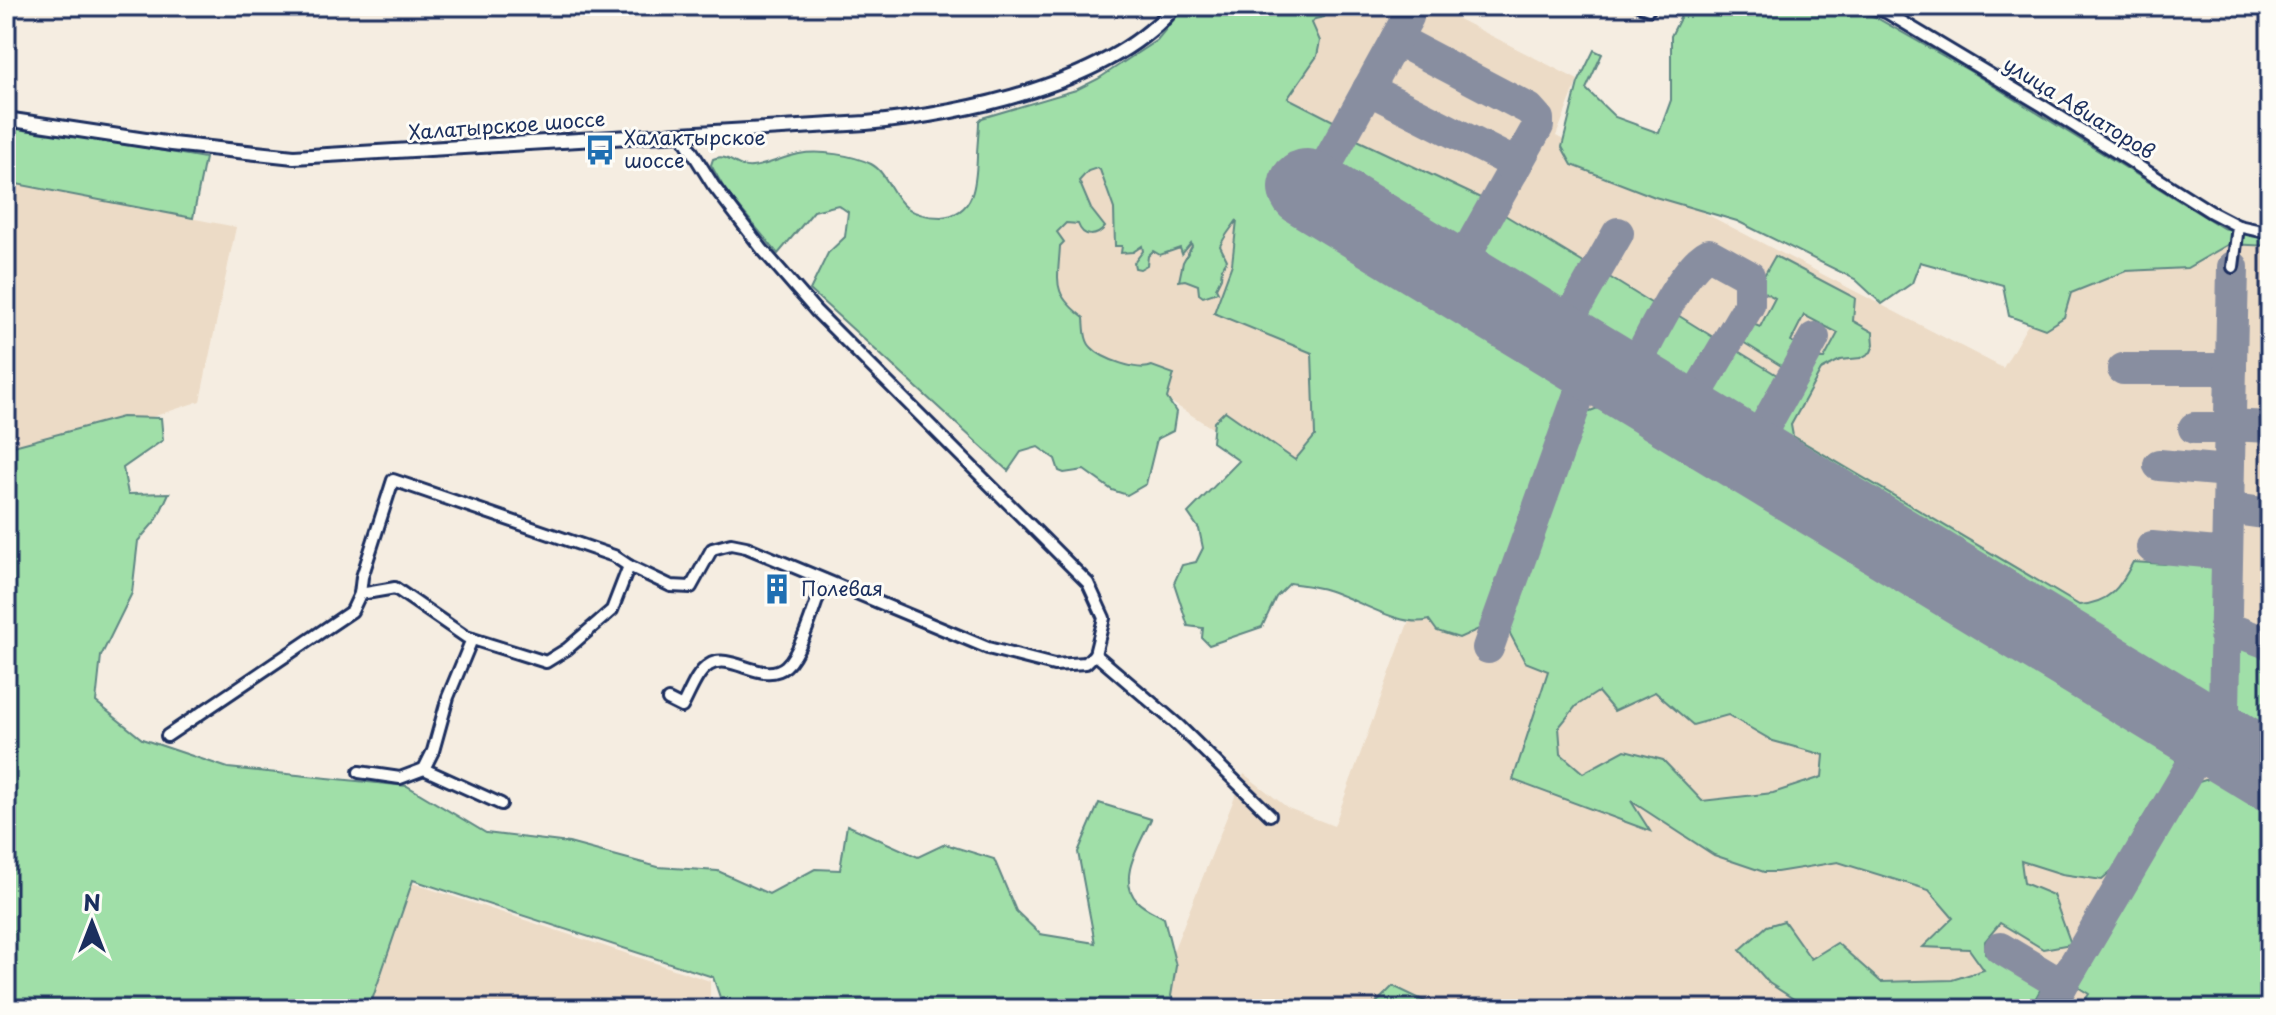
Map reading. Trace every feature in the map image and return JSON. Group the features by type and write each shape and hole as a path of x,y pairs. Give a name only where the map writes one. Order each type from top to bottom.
{"street":[{"name":"Халатырское шоссе","path":"6,119 172,144 294,157 425,152 902,120 1002,98 1071,76 1113,58 1148,34 1175,6"},
{"path":"1640,6 1649,9 1651,6"},
{"name":"улица Авиаторов","path":"1876,7 2043,106 2211,212 2238,226 2270,233"},
{"path":"167,736 352,611 360,594 362,577 393,480 614,556 671,586 691,587 712,549 731,544 746,547 988,648 1054,665 1086,663 1095,654 1104,618 1088,583 816,311 762,249 713,185 681,134"},
{"path":"2233,267 2238,226"},
{"path":"360,594 395,588 472,639 546,662 567,649 612,610 629,566"},
{"path":"668,700 682,707 702,672 711,663 726,662 760,672 776,671 787,665 802,640 824,580"},
{"path":"359,772 400,778 424,769 433,751 448,697 472,639"},
{"path":"1095,654 1178,725 1270,815"},
{"path":"424,769 501,804"}],"shaded area":[{"path":"1295,6 1433,6 1578,80 1556,136 2003,368 2113,176 2212,234 2270,248 2270,1009 1150,1009 1244,774 1288,808 1334,826 1439,538 1316,494 983,283 1146,61"},
{"path":"6,182 236,227 200,401 6,466"},
{"path":"397,878 710,981 710,1009 351,1009"}],"green space":[{"path":"1185,6 1333,6 1324,17 1312,23 1320,41 1317,56 1288,98 1341,125 1294,211 1567,376 1570,400 1488,625 1459,638 1437,631 1429,620 1418,622 1392,617 1327,590 1290,583 1276,597 1262,627 1209,645 1202,638 1203,628 1188,626 1174,583 1182,565 1196,562 1203,548 1199,529 1188,513 1239,461 1212,442 1214,422 1225,411 1295,460 1315,436 1312,353 1214,313 1232,264 1237,220 1220,246 1227,260 1216,288 1218,292 1203,297 1199,294 1198,285 1179,281 1191,243 1182,254 1180,248 1160,255 1153,251 1148,256 1147,265 1140,269 1135,268 1134,263 1143,251 1142,246 1133,252 1121,253 1122,246 1115,246 1114,209 1097,168 1088,171 1079,181 1091,209 1105,227 1090,235 1083,232 1078,224 1066,223 1057,232 1064,242 1060,246 1058,269 1061,294 1084,318 1089,345 1121,363 1152,366 1174,374 1167,398 1176,412 1173,431 1157,439 1146,484 1127,495 1112,490 1084,470 1059,471 1055,459 1038,447 1021,452 1008,471 810,290 828,253 845,237 848,212 838,205 814,211 778,254 725,190 711,165 713,159 719,157 752,167 807,153 846,156 877,168 901,203 910,209 932,216 952,215 967,204 974,187 979,121 982,118 1076,90 1098,79 1157,40"},
{"path":"1686,6 1839,6 1875,17 1968,70 2223,228 2270,238 2270,246 2229,244 2187,268 2126,271 2071,293 2064,317 2045,329 2009,316 2003,285 1920,262 1912,283 1882,304 1855,279 1737,221 1655,197 1572,165 1562,147 1578,83 1594,50 1602,54 1586,89 1615,117 1659,133 1671,100 1671,36"},
{"path":"6,124 205,158 193,218 6,182"},
{"path":"1353,138 1489,202 1461,249 1332,172"},
{"path":"1503,214 1587,265 1560,310 1476,259"},
{"path":"1775,256 1855,298 1853,321 1873,332 1871,352 1861,358 1840,360 1821,370 1791,425 1793,436 2079,605 2106,597 2123,579 2133,562 2165,564 2180,558 2213,562 2221,574 2219,614 2211,620 2211,633 2217,644 2215,688 2205,700 1768,437 1769,430 1807,364 1812,359 1824,359 1838,333 1804,315 1791,341 1800,347 1786,369 1738,339 1748,322 1760,327 1775,298 1757,288"},
{"path":"1606,275 1659,308 1631,353 1578,321"},
{"path":"1676,314 1721,342 1691,391 1646,363"},
{"path":"1733,348 1785,380 1754,429 1702,397"},
{"path":"1615,408 2168,741 2178,765 2136,829 2137,850 2102,880 2062,874 2021,861 2024,883 2053,895 2071,944 2043,949 2000,923 1985,941 1985,954 2002,965 2027,971 2043,985 2034,1001 2037,1009 1809,1009 1769,983 1740,950 1767,926 1784,921 1811,959 1837,943 1881,982 1952,980 1984,970 1969,949 1923,947 1953,918 1929,890 1838,862 1764,872 1714,855 1631,801 1650,831 1513,780 1548,671 1525,662 1508,630 1579,420 1590,411","holes":["1598,692 1614,711 1655,692 1693,725 1728,715 1773,741 1824,755 1822,777 1773,793 1702,801 1663,760 1625,750 1583,773 1561,754 1559,727 1576,706"]},
{"path":"122,417 161,418 163,440 123,468 128,494 169,493 157,519 138,541 132,593 101,656 96,702 142,739 228,768 407,786 486,833 569,843 658,867 718,871 769,894 815,869 840,870 847,825 918,857 945,844 994,859 1016,911 1040,934 1095,943 1078,852 1099,803 1151,819 1132,860 1129,882 1137,901 1164,918 1176,966 1171,996 1181,1009 724,1009 713,977 413,880 369,1009 6,1007 6,448"},
{"path":"2242,639 2270,650 2270,740 2231,716 2231,648"},
{"path":"2220,775 2270,802 2270,1009 2079,1009 2089,994 2076,986 2196,783"},
{"path":"1393,986 1431,1004 1427,1009 1370,1009"}],"taxiway":[{"path":"1312,191 1408,17"},
{"path":"1396,39 1529,109 1538,119 1538,126 1453,277"},
{"path":"1368,89 1508,160 1513,171"},
{"path":"1557,340 1618,233"},
{"path":"1626,383 1663,312 1698,262 1709,254 1749,276 1749,305 1683,417"},
{"path":"2048,1009 2224,710 2233,267"},
{"path":"1748,457 1814,338"},
{"path":"1488,648 1591,361"},
{"path":"2123,369 2231,369"},
{"path":"2229,425 2270,427"},
{"path":"2194,428 2229,428"},
{"path":"2159,465 2228,471"},
{"path":"2228,508 2270,514"},
{"path":"2152,547 2227,554"},
{"path":"2225,627 2270,644"},
{"path":"2000,948 2062,985"}],"runway":[{"path":"1307,188 2270,772"}],"place":[{"name":"Халактырское шоссе","path":"600,150"},
{"name":"Полевая","path":"777,589"}]}
